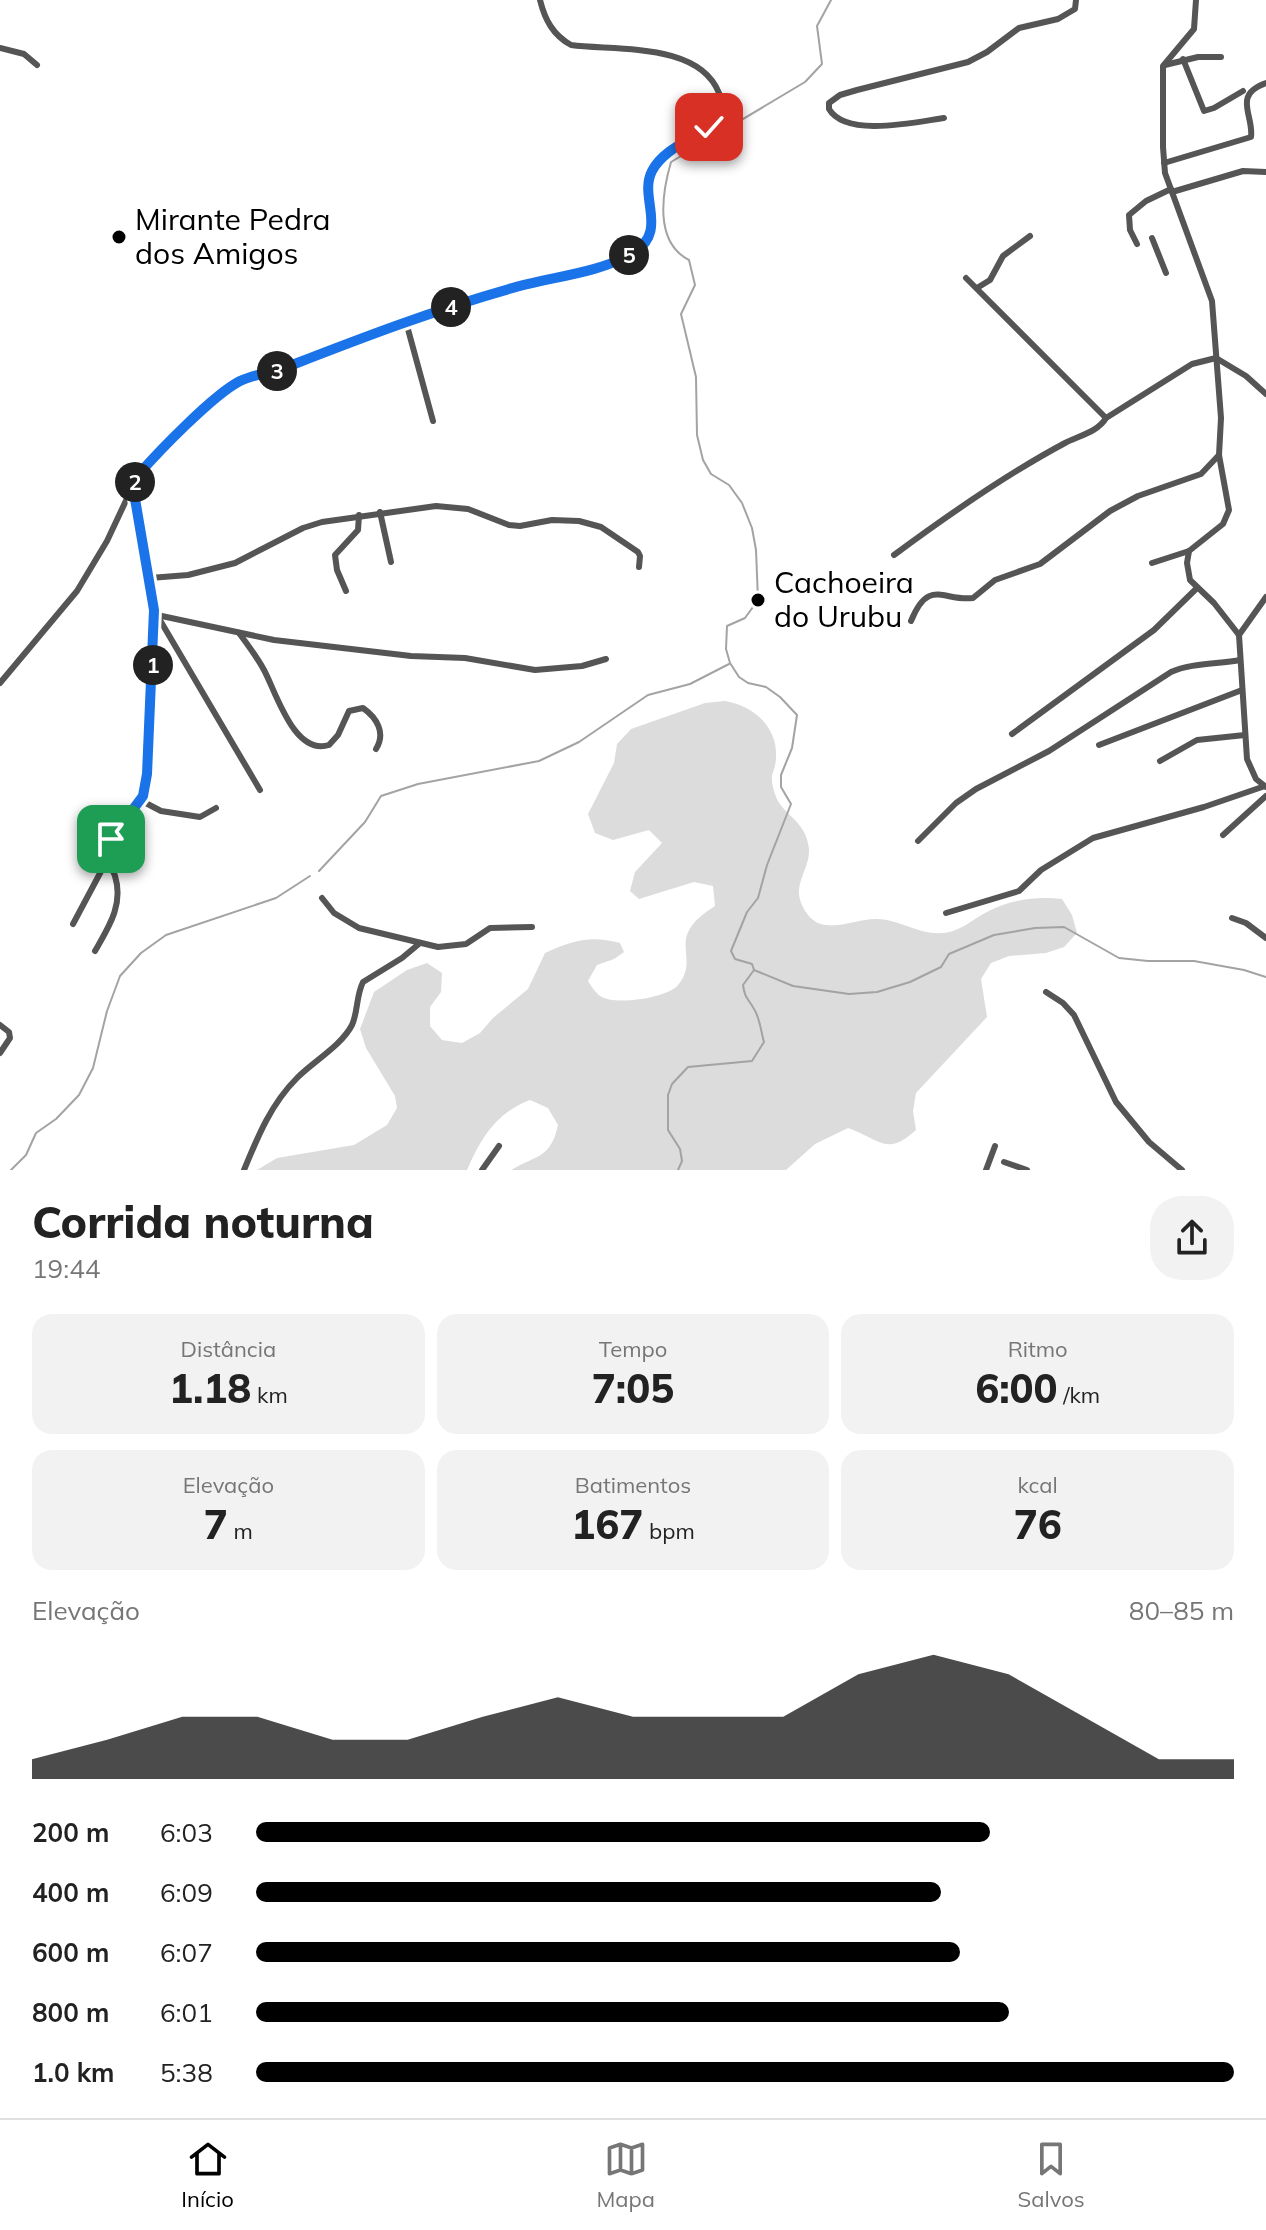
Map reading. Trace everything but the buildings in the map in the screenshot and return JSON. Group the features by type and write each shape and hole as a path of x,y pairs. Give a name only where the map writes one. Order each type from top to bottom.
{"street":[{"path":"0,683 77,591 107,541 138,475 219,397 240,382 496,292 628,256 645,243 651,225 649,186 653,169 673,149 709,127 722,109 718,90 712,80 692,63 653,53 571,45 553,31 540,0"},
{"path":"944,118 865,126 835,117 829,103 840,95 968,62 1019,28 1058,19 1071,12 1075,9 1076,0"},
{"path":"1152,563 1189,551 1217,530 1228,516 1219,455 1221,418 1210,290 1164,163 1163,66 1194,29 1196,0"},
{"path":"0,48 24,54 37,65"},
{"path":"1163,66 1183,59 1221,57"},
{"path":"1183,59 1204,111 1243,91"},
{"path":"1164,163 1251,137 1246,103 1257,86 1266,83"},
{"path":"1137,244 1130,230 1129,215 1146,201 1172,190 1243,171 1266,172"},
{"path":"977,288 990,280 1003,256 1030,236"},
{"path":"1152,238 1166,273"},
{"path":"966,278 1106,418"},
{"path":"406,322 433,421"},
{"path":"894,555 980,494 1098,427 1106,418 1192,364 1216,358 1263,385 1266,394"},
{"path":"911,621 921,603 930,596 940,593 973,598 995,580 1040,564 1110,511 1138,496 1201,474 1219,455"},
{"path":"73,924 106,862 106,848 140,800 147,774 156,613 134,485"},
{"path":"150,578 188,575 223,566 258,553 303,528 359,515 449,506 520,526 552,520 579,521 601,527 638,552 639,567"},
{"path":"380,512 391,562"},
{"path":"346,591 337,570 335,555 358,530 359,515"},
{"path":"1189,551 1187,570 1190,580 1214,603 1239,635 1249,767 1265,786"},
{"path":"1012,734 1154,630 1197,588"},
{"path":"1239,635 1266,597"},
{"path":"156,613 239,633 411,656 465,658 535,670 582,666 606,659"},
{"path":"156,613 260,790"},
{"path":"239,633 264,672 285,717 307,741 314,746 329,745 349,711 363,708 379,725 381,735 376,749"},
{"path":"918,841 956,803 976,789 1049,751 1171,672 1188,666 1240,660"},
{"path":"1099,745 1242,690"},
{"path":"1160,761 1197,740 1245,735"},
{"path":"946,913 1019,891 1041,870 1093,838 1204,807 1265,786"},
{"path":"1223,835 1266,796"},
{"path":"140,800 161,811 200,817 216,808"},
{"path":"95,951 117,905 114,872 106,862"},
{"path":"322,898 334,913 359,928 438,947 460,946 490,928 532,927"},
{"path":"1232,918 1246,923 1266,938"},
{"path":"244,1170 258,1134 279,1099 352,1025 363,982 420,943"},
{"path":"1046,992 1074,1015 1116,1102 1149,1142 1182,1170"},
{"path":"0,1025 9,1032 10,1038 0,1053"},
{"path":"482,1170 499,1146"},
{"path":"986,1170 995,1146"},
{"path":"1004,1162 1027,1170"}],"shaded area":[{"path":"725,701 754,713 773,736 776,758 773,787 778,801 799,824 807,839 809,854 799,895 812,919 828,925 886,920 923,931 943,933 1003,905 1042,898 1062,899 1072,915 1077,933 1064,947 1046,953 1009,956 991,963 981,979 987,1017 916,1093 913,1111 916,1130 898,1143 890,1144 875,1141 848,1128 815,1144 786,1170 511,1170 547,1150 558,1125 548,1108 530,1100 499,1119 478,1147 467,1170 257,1170 277,1158 354,1145 387,1125 397,1108 395,1096 366,1048 360,1029 374,992 407,970 427,963 442,973 441,992 430,1007 430,1026 442,1040 462,1043 480,1033 528,989 545,953 573,942 590,939 620,943 624,952 597,965 588,981 598,995 607,999 653,997 678,985 684,975 686,938 690,928 715,906 713,886 694,882 639,899 630,891 635,872 662,843 649,830 613,840 595,833 588,814 614,763 617,744 631,729 705,703"}],"waterway":[{"path":"678,1170 682,1161 680,1149 668,1130 668,1095 672,1084 688,1067 752,1061 764,1042 758,1017 743,985 754,970 752,964 735,959 731,951 747,912 758,898 767,865 791,804 781,787 781,775 792,748 797,715 766,687 748,683 739,677 726,649 727,626 745,618 758,600 756,550 752,528 742,503 729,485 711,474 703,460 697,435 696,377 681,314 695,285 689,260 678,252 666,229 665,188 671,162 805,82 822,64 817,26 831,0"},
{"path":"319,871 365,822 381,796 418,784 539,761 579,742 648,695 690,684 729,664"},
{"path":"11,1170 26,1155 36,1133 56,1119 79,1095 93,1068 107,1011 120,976 141,953 166,935 276,898 310,876"},
{"path":"754,970 793,986 849,994 877,992 910,982 941,967 949,954 994,935 1064,927 1119,958 1194,961 1266,977"}],"place":[{"name":"Mirante Pedra dos Amigos","path":"119,237"},
{"name":"Cachoeira do Urubu","path":"758,600"}],"route":[{"path":"111,839 143,796 147,774 154,610 134,493 138,475 219,397 240,382 288,367 378,331 496,292 595,267 640,249 649,234 653,213 649,186 653,169 673,149 709,127"}]}
